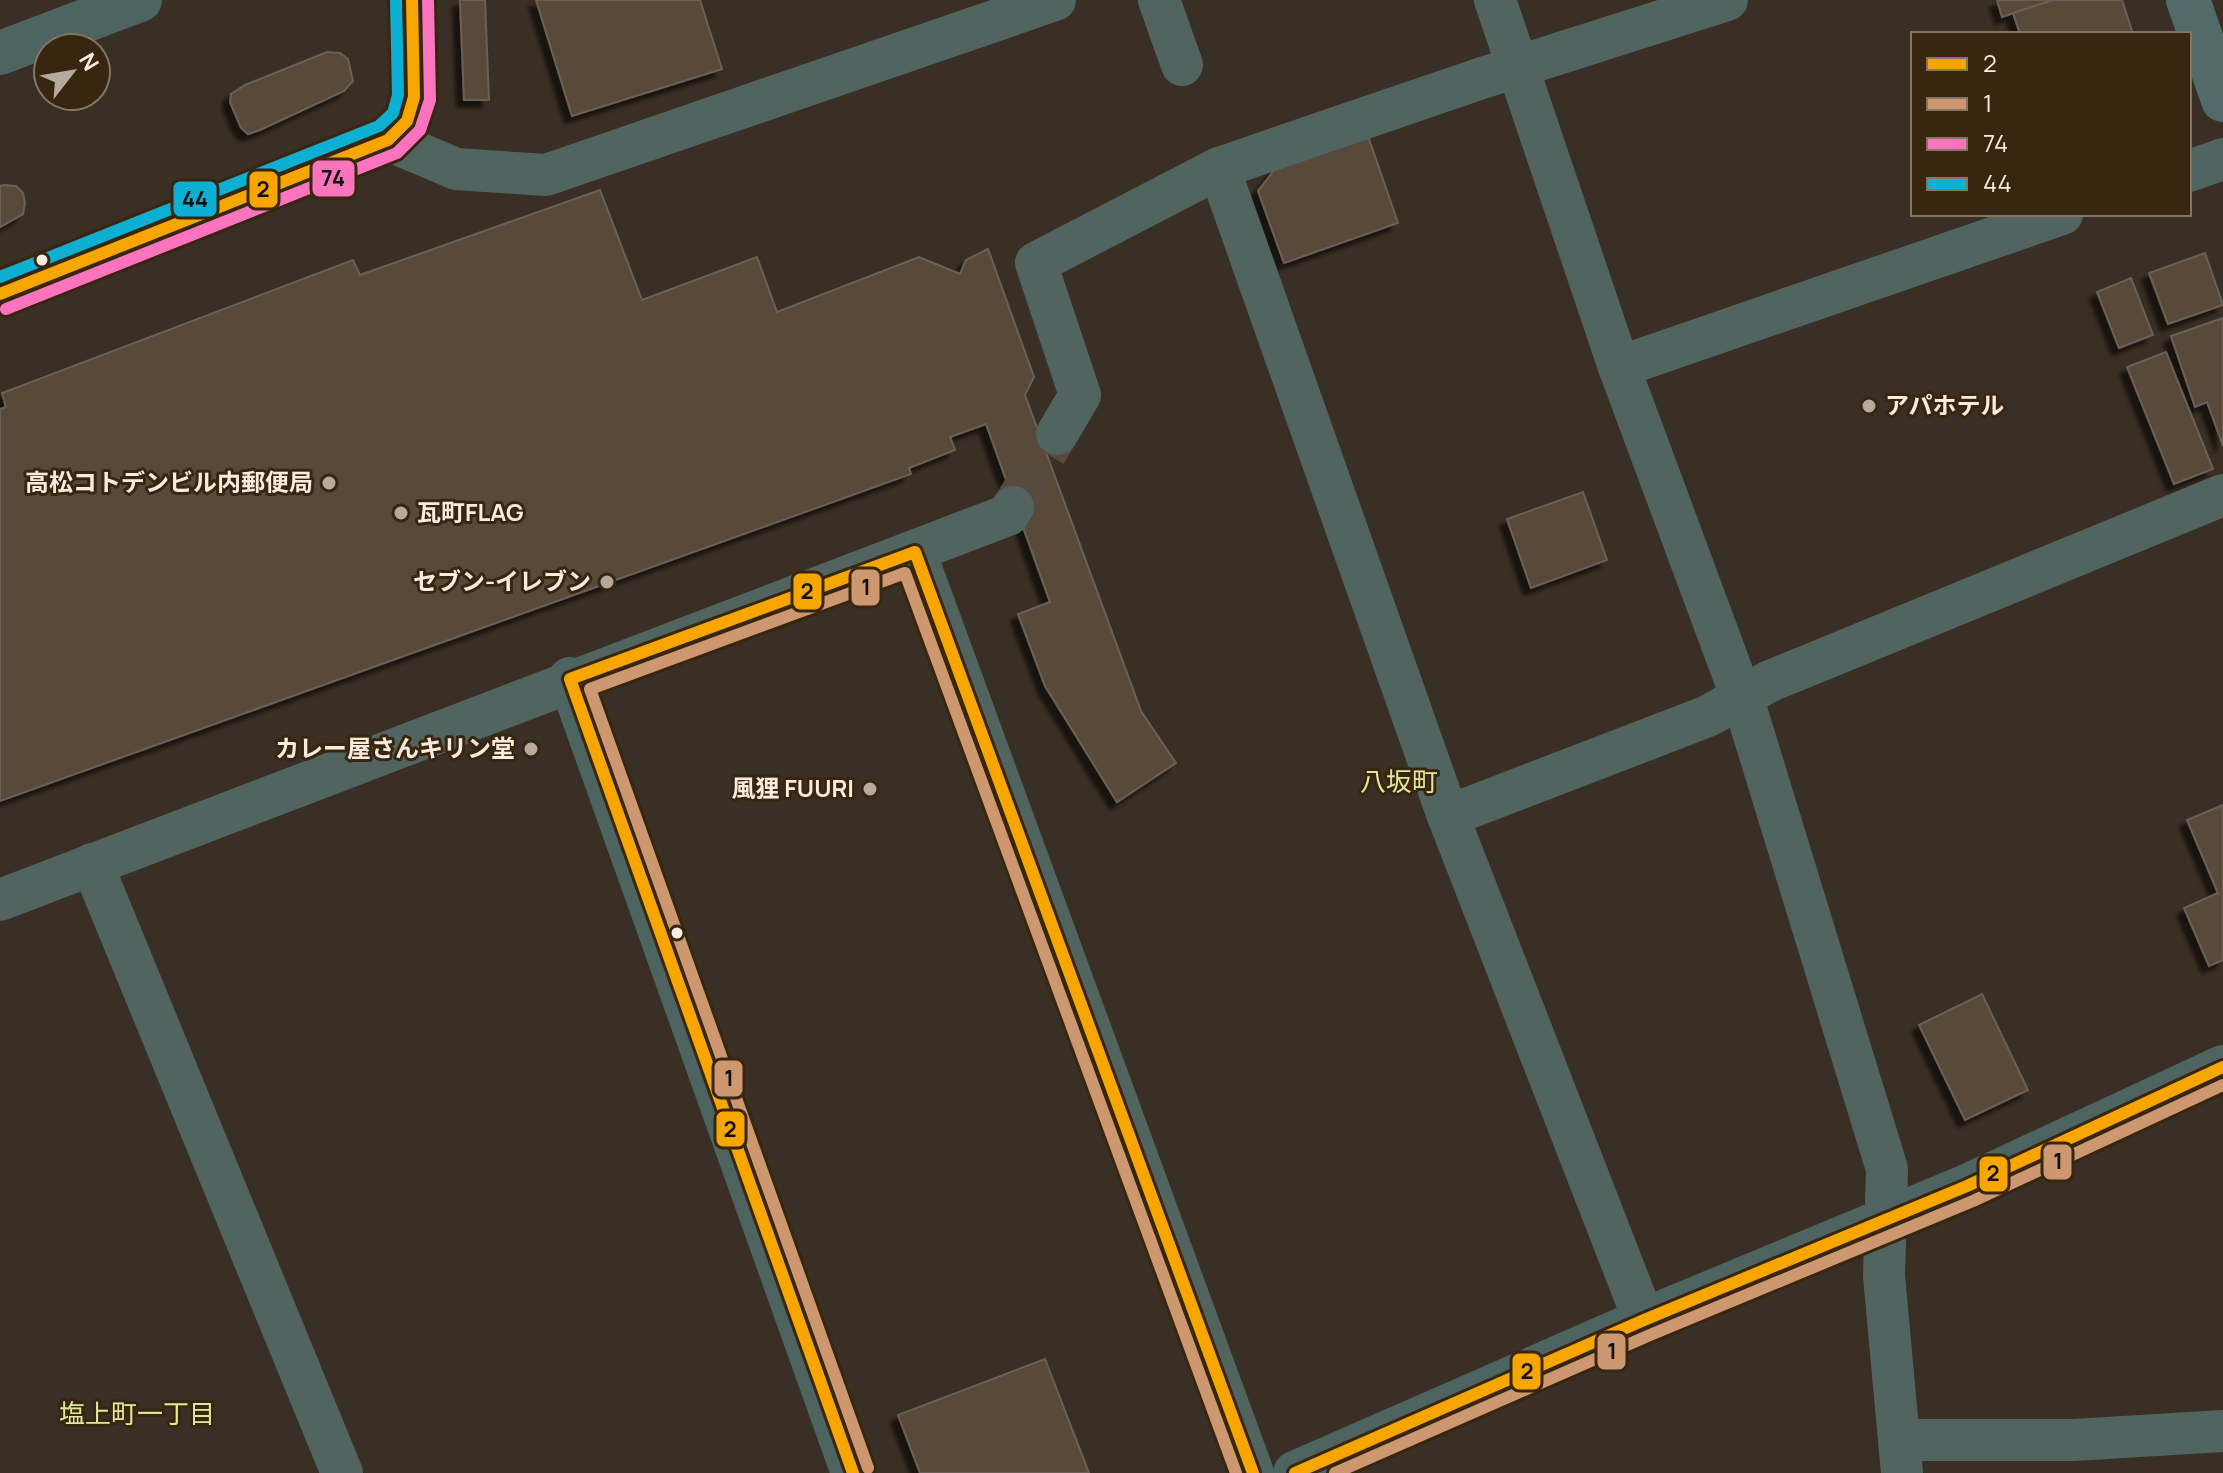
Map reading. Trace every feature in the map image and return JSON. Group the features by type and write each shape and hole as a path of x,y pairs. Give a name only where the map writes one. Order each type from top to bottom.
{"highway":[{"path":"2188,0 2223,100"}],"main road":[{"path":"0,53 117,4"},
{"path":"570,679 853,1473"},
{"path":"1295,1473 1644,1320 1887,1219 2223,1067"}],"street":[{"path":"388,140 456,169 546,175 1055,0"},
{"path":"1159,0 1182,65"},
{"path":"1495,0 1619,367 1741,699 1887,1169 1884,1276 1901,1456 2074,1440 2223,1431"},
{"path":"1057,434 1080,395 1036,263 1219,168 1727,0"},
{"path":"2191,170 2223,159"},
{"path":"1219,168 1448,816 1644,1320"},
{"path":"1619,367 2056,216"},
{"path":"1448,816 1708,716 1768,682 2223,495"},
{"path":"0,900 570,679 915,552 1008,515 1013,507"},
{"path":"915,552 1253,1473"},
{"path":"92,864 342,1473"}],"building":[{"path":"460,0 485,0 489,100 464,100"},
{"path":"536,0 700,0 722,69 572,116"},
{"path":"1997,0 2053,0 2002,17"},
{"path":"2053,0 2122,0 2132,32 2019,32 2013,13"},
{"path":"327,52 340,53 348,59 353,81 344,91 260,130 248,134 241,128 230,102 231,94 245,85"},
{"path":"1368,136 1398,223 1284,263 1258,191 1276,168"},
{"path":"0,186 16,186 23,193 25,203 23,214 0,227"},
{"name":"瓦町FLAG","path":"600,190 642,300 757,257 777,312 919,257 960,274 966,260 988,249 1034,377 1025,395 1141,711 1176,763 1117,802 1045,686 1018,614 1050,602 986,424 950,437 955,450 909,468 911,474 0,801 0,409 6,407 2,393 353,260 360,275"},
{"path":"2205,253 2223,305 2168,324 2149,273"},
{"path":"2131,278 2153,335 2119,348 2097,292"},
{"path":"2223,318 2223,446 2207,402 2195,407 2171,336"},
{"path":"2166,352 2213,469 2174,484 2127,367"},
{"path":"1583,492 1607,560 1531,588 1507,519"},
{"path":"2223,805 2223,960 2209,966 2184,908 2218,893 2187,820"},
{"path":"1982,994 2028,1090 1965,1120 1919,1025"},
{"path":"1045,1359 1089,1473 920,1473 898,1415"}],"tunnel":[{"path":"1013,507 1057,434"}],"transit line":[{"name":"44","path":"0,277 379,126 393,113 398,95 396,0"},
{"name":"2","path":"0,294 388,140 407,121 414,97 412,0"},
{"name":"74","path":"6,309 397,153 420,130 430,100 428,0"},
{"name":"2","path":"853,1473 570,679 915,552 1253,1473"},
{"name":"1","path":"868,1468 590,689 905,573 1236,1473"},
{"name":"2","path":"1295,1473 1644,1320 1967,1186 2223,1067"},
{"name":"1","path":"1335,1473 1650,1335 1973,1201 2223,1085"}],"place":[{"name":"アパホテル","path":"1869,406"},
{"name":"高松コトデンビル内郵便局","path":"329,483"},
{"name":"瓦町FLAG","path":"401,513"},
{"name":"セブン-イレブン","path":"607,582"},
{"name":"カレー屋さんキリン堂","path":"531,749"},
{"name":"風狸 FUURI","path":"870,789"}],"district":[{"name":"八坂町","path":"1399,782"},
{"name":"塩上町一丁目","path":"137,1414"}]}
